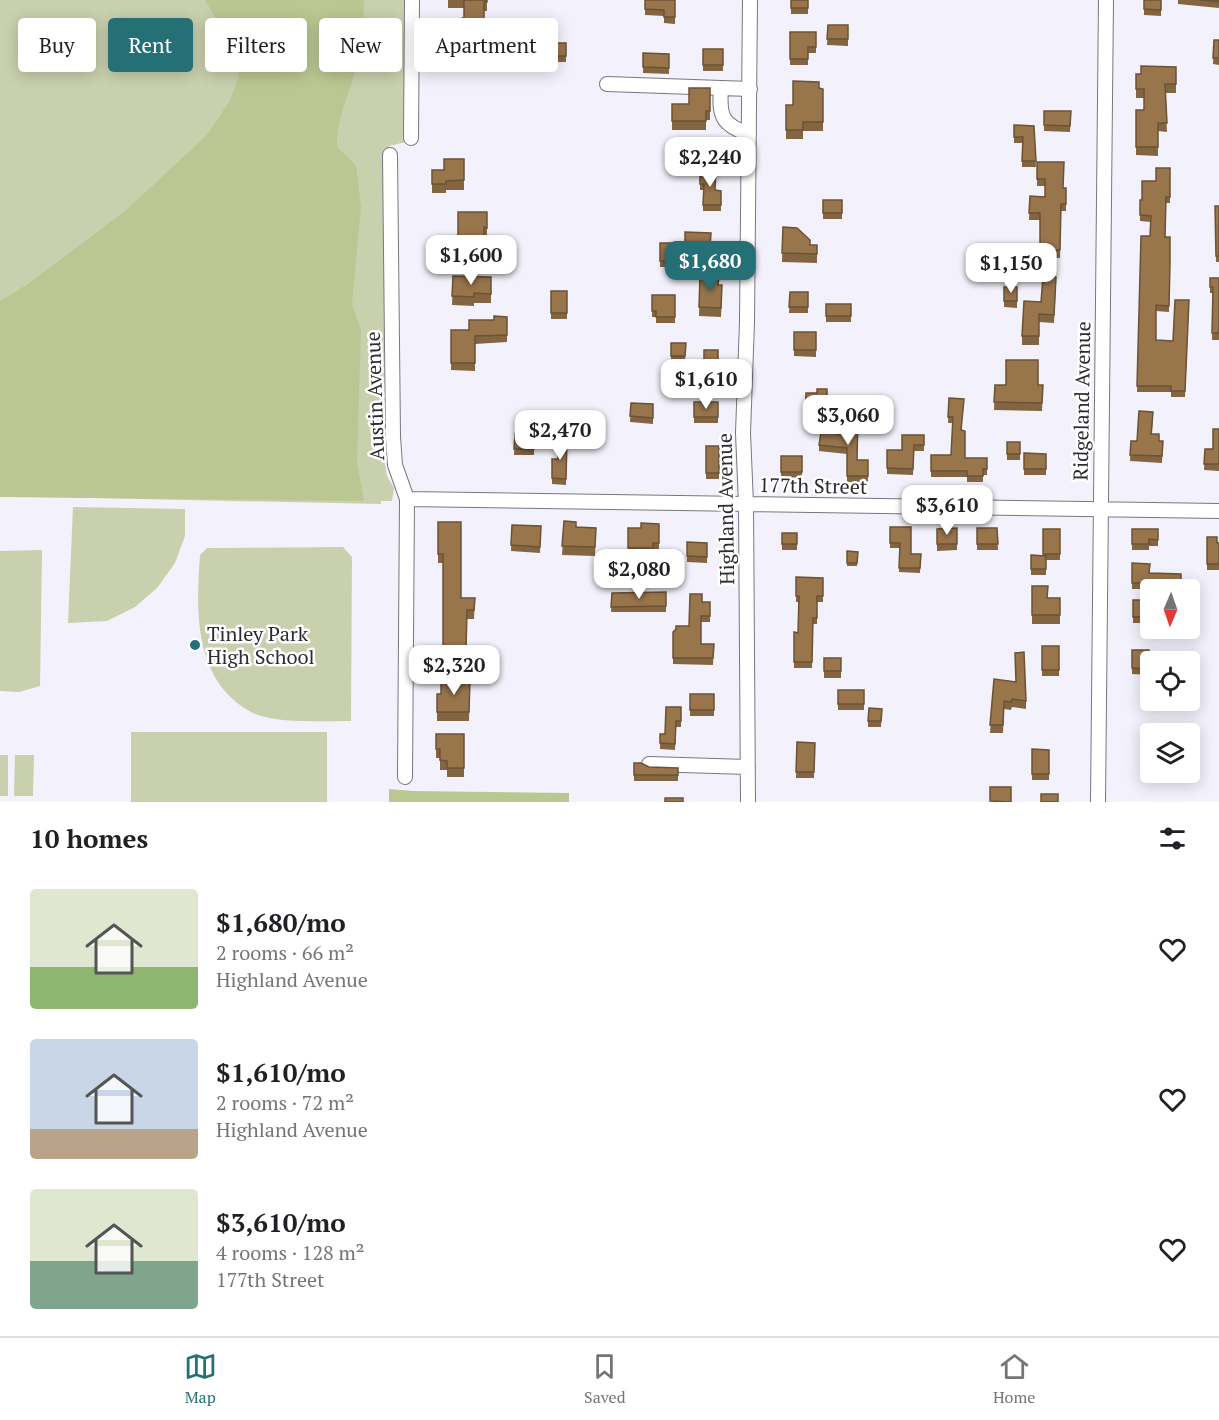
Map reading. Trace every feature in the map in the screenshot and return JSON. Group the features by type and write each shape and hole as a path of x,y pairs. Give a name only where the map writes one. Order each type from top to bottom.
{"street":[{"path":"411,138 412,0"},
{"name":"Highland Avenue","path":"748,802 747,504 743,433 747,316 750,0"},
{"name":"Ridgeland Avenue","path":"1098,802 1106,0"},
{"path":"607,84 750,89"},
{"path":"721,87 720,106 723,118 728,125 749,134"},
{"name":"Austin Avenue","path":"390,155 395,465 407,499 405,777"},
{"name":"177th Street","path":"407,499 1219,512"},
{"path":"649,764 748,767"}],"green space":[{"path":"0,0 406,0 406,142 389,146 382,446 387,476 394,488 392,501 381,501 381,504 0,496"},
{"path":"205,0 364,0 363,18 319,18 319,72 355,72 340,120 337,147 356,165 361,207 352,304 361,330 357,463 364,501 0,497 0,301 28,284 125,211 207,135 229,102 239,77 238,72 307,72 307,18 215,18"},
{"path":"73,507 185,509 185,536 175,563 157,588 135,607 107,621 68,623"},
{"path":"343,547 352,557 351,721 285,720 251,712 232,698 218,682 208,663 199,621 200,555 207,548"},
{"path":"42,550 40,686 19,692 0,691 0,551"},
{"path":"131,732 327,732 327,802 131,802"},
{"path":"0,755 8,755 8,796 0,796"},
{"path":"15,755 34,755 33,796 14,796"},
{"path":"389,789 569,793 569,802 389,802"}],"building":[{"path":"464,0 487,0 484,2 484,18 464,18"},
{"path":"645,0 675,0 675,17 664,17 664,10 645,9"},
{"path":"791,0 808,0 808,8 791,8"},
{"path":"1144,0 1161,0 1161,10 1144,9"},
{"path":"828,25 848,25 848,39 827,39"},
{"path":"790,32 816,32 816,47 808,47 808,59 790,59"},
{"path":"1214,40 1219,40 1219,58 1213,58"},
{"path":"558,43 566,43 566,56 558,56"},
{"path":"703,49 723,49 723,65 703,65"},
{"path":"643,53 669,54 669,68 643,67"},
{"path":"1141,66 1176,67 1176,84 1165,84 1167,123 1158,123 1158,147 1136,147 1136,110 1144,110 1144,89 1136,89 1136,74 1141,74"},
{"path":"793,81 819,82 819,88 823,89 823,122 803,122 803,130 786,130 786,105 793,105"},
{"path":"689,88 710,88 710,111 706,111 706,121 672,121 672,104 689,104"},
{"path":"1044,111 1071,111 1070,126 1044,125"},
{"path":"1014,125 1034,126 1036,161 1022,161 1023,137 1014,137"},
{"path":"444,159 464,159 464,180 432,184 432,170 444,170"},
{"path":"1037,162 1064,162 1063,188 1066,188 1066,204 1061,204 1060,250 1040,250 1040,213 1029,213 1030,196 1045,197 1045,179 1037,179"},
{"path":"1156,168 1170,168 1170,197 1166,197 1165,237 1170,237 1170,263 1169,306 1156,305 1156,340 1173,341 1175,300 1189,300 1185,391 1171,391 1171,386 1137,386 1141,236 1150,236 1151,216 1140,215 1140,200 1142,200 1142,181 1156,181"},
{"path":"700,169 716,169 715,190 721,191 721,205 703,205 704,184 700,184"},
{"path":"823,200 842,200 842,213 823,213"},
{"path":"1215,206 1219,206 1219,256 1216,256"},
{"path":"458,212 487,212 487,228 484,227 484,238 473,237 473,255 452,254 452,239 458,239"},
{"path":"783,227 797,228 810,240 810,245 817,245 817,254 782,253"},
{"path":"685,232 711,233 710,247 685,246"},
{"path":"660,243 676,243 676,261 660,261"},
{"path":"453,276 491,277 491,294 474,293 474,297 452,296"},
{"path":"700,276 719,277 718,285 722,285 721,308 699,307"},
{"path":"1043,277 1056,277 1054,315 1039,314 1039,336 1022,336 1024,301 1041,302"},
{"path":"1210,278 1219,278 1219,333 1212,333 1213,287 1210,287"},
{"path":"1004,287 1017,287 1017,301 1004,301"},
{"path":"551,291 567,291 567,313 551,313"},
{"path":"790,292 808,292 808,307 789,307"},
{"path":"652,295 675,295 675,317 656,317 656,311 652,311"},
{"path":"826,304 851,304 851,316 826,316"},
{"path":"494,316 507,317 507,335 475,336 475,363 451,363 451,330 469,330 469,320 494,320"},
{"path":"794,332 816,332 816,350 794,350"},
{"path":"671,343 686,343 685,356 671,356"},
{"path":"704,350 718,350 718,367 704,367"},
{"path":"1006,360 1038,360 1038,385 1043,385 1042,403 994,402 995,385 1006,385"},
{"path":"817,389 827,389 827,414 805,414 806,393 817,393"},
{"path":"949,398 964,399 961,430 965,431 965,458 987,458 987,469 983,469 983,476 967,476 967,471 931,471 931,455 951,455 953,417 948,417"},
{"path":"694,402 718,402 718,417 694,417"},
{"path":"631,403 653,404 653,418 630,416"},
{"path":"1139,411 1153,412 1151,434 1159,434 1159,441 1163,441 1162,456 1130,455 1131,441 1137,441"},
{"path":"846,413 858,413 857,460 868,460 868,476 847,476 847,448 819,445 821,432 839,434 839,432 846,432"},
{"path":"1213,429 1219,429 1219,464 1204,464 1205,449 1213,449"},
{"path":"515,433 534,434 534,449 514,449"},
{"path":"902,435 924,435 924,445 914,445 913,469 887,468 887,450 902,450"},
{"path":"559,439 567,439 566,479 552,478 552,459 558,459"},
{"path":"1007,442 1020,442 1020,454 1007,454"},
{"path":"706,446 719,446 719,473 706,473"},
{"path":"1024,453 1046,454 1046,469 1024,469"},
{"path":"781,456 802,456 802,472 781,472"},
{"path":"564,521 576,522 576,527 596,528 595,547 562,546"},
{"path":"438,522 461,522 461,598 475,598 474,610 467,610 466,650 453,650 453,659 443,658 443,554 438,554"},
{"path":"641,523 659,524 659,543 653,543 653,548 628,548 628,528 641,528"},
{"path":"512,525 541,526 540,547 511,545"},
{"path":"890,527 911,527 911,554 921,554 920,568 899,568 900,543 890,543"},
{"path":"957,528 957,544 937,544 937,529"},
{"path":"977,528 997,528 998,544 977,544"},
{"path":"1043,529 1060,529 1060,554 1043,554"},
{"path":"1132,529 1158,529 1158,540 1149,539 1149,544 1132,544"},
{"path":"782,533 797,533 797,544 782,544"},
{"path":"1207,537 1217,537 1219,564 1207,564"},
{"path":"687,542 707,543 707,557 687,556"},
{"path":"847,551 858,552 857,563 847,563"},
{"path":"1031,555 1046,556 1046,569 1031,569"},
{"path":"1132,563 1150,564 1149,573 1181,574 1181,579 1140,579 1140,583 1132,583"},
{"path":"796,577 823,578 823,596 817,596 817,618 813,618 812,662 794,662 794,632 798,633 799,596 796,596"},
{"path":"1032,586 1048,586 1047,598 1060,598 1060,615 1032,615"},
{"path":"666,592 666,606 611,607 612,593"},
{"path":"690,594 702,594 702,602 710,602 710,616 701,616 701,644 714,644 713,658 673,658 673,632 676,626 689,626"},
{"path":"1133,600 1140,600 1140,617 1133,617"},
{"path":"1042,646 1059,646 1059,670 1042,670"},
{"path":"1132,650 1149,650 1140,651 1140,668 1132,668"},
{"path":"1024,652 1026,701 1012,699 1011,702 1004,701 1003,725 990,725 994,679 1016,682 1015,653"},
{"path":"824,658 841,658 841,671 824,671"},
{"path":"441,678 470,679 469,712 437,712 437,694 441,694"},
{"path":"838,690 864,690 864,704 838,704"},
{"path":"690,694 714,694 714,710 690,710"},
{"path":"666,707 681,707 681,721 676,721 675,744 660,743 660,734 665,734"},
{"path":"869,708 882,709 881,721 868,721"},
{"path":"436,734 464,734 464,768 447,768 447,761 440,760 440,749 436,749"},
{"path":"797,742 815,743 814,772 796,772"},
{"path":"1032,749 1049,750 1049,774 1032,774"},
{"path":"634,763 641,763 649,767 678,768 678,775 634,775"},
{"path":"990,787 1011,787 1011,802 990,801"},
{"path":"1041,794 1058,794 1058,802 1041,802"},
{"path":"665,798 683,798 683,802 665,802"}],"place":[{"name":"Tinley Park High School","path":"195,645"}]}
